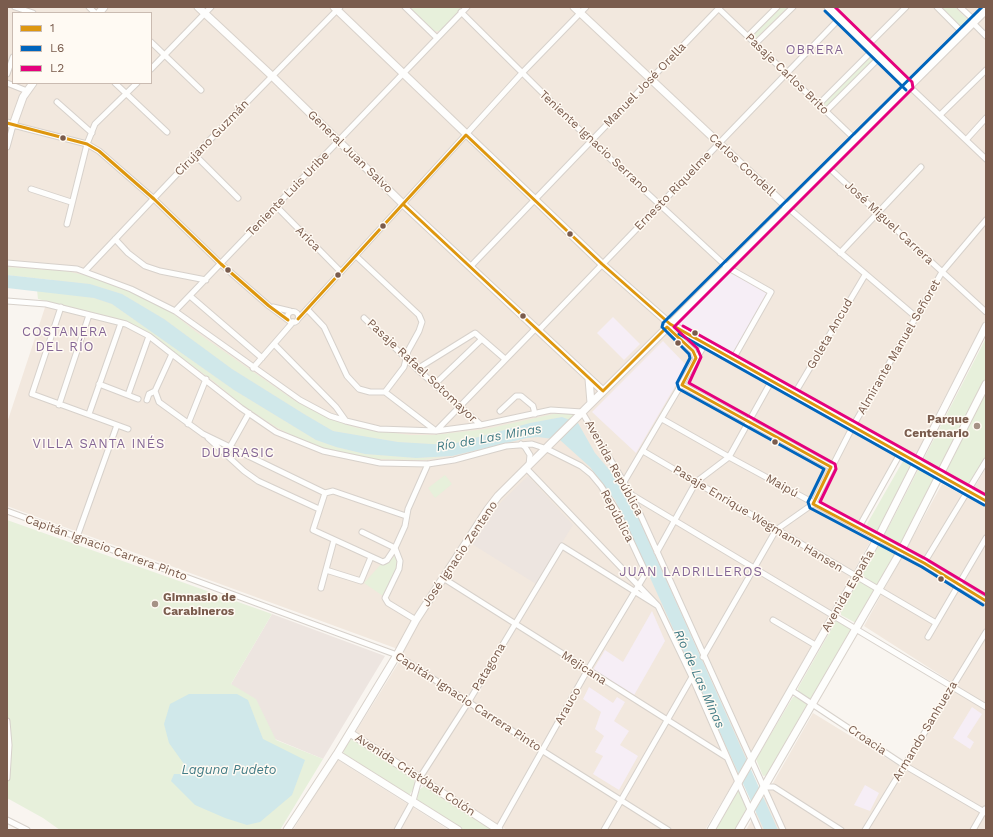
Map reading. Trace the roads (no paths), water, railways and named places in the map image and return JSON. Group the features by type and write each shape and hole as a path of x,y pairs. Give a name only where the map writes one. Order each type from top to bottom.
{"street":[{"path":"15,7 30,11"},
{"name":"General Juan Salvo","path":"198,7 272,76 404,205 603,391"},
{"path":"152,68 211,7"},
{"path":"405,7 437,38"},
{"name":"Teniente Luis Uribe","path":"175,311 467,7"},
{"name":"Carlos Condell","path":"574,7 787,207 916,317"},
{"path":"293,320 307,308 404,205 522,73 586,7"},
{"path":"748,36 777,7"},
{"path":"755,44 793,7"},
{"path":"828,7 986,159"},
{"path":"819,104 906,7"},
{"path":"937,7 963,33"},
{"path":"960,7 986,36"},
{"path":"337,8 402,74 668,325 693,351 696,358"},
{"name":"Cirujano Guzmán","path":"85,271 337,8"},
{"name":"Pasaje Carlos Brito","path":"719,8 856,140"},
{"name":"Manuel José Orella","path":"471,266 719,8"},
{"name":"José Ignacio Zenteno","path":"290,829 350,733 397,655 416,620 488,509 528,466 668,325 986,10"},
{"name":"Teniente Ignacio Serrano","path":"462,12 591,141 727,267 771,292 733,359"},
{"name":"Ernesto Riquelme","path":"436,431 602,264 840,18"},
{"path":"152,43 201,90"},
{"path":"826,111 880,57"},
{"path":"7,74 12,59"},
{"path":"940,115 986,70"},
{"path":"7,83 27,90"},
{"path":"7,147 10,124 27,90 32,84"},
{"path":"117,84 167,132"},
{"path":"67,224 88,144 95,124 136,84"},
{"path":"57,102 92,133"},
{"path":"966,140 986,118"},
{"path":"10,124 88,144 99,151 154,199 221,264 269,306 293,320"},
{"path":"195,155 238,198"},
{"name":"José Miguel Carrera","path":"828,167 986,312"},
{"path":"840,253 921,167"},
{"path":"31,189 72,202"},
{"name":"Arica","path":"276,206 341,272"},
{"name":"Almirante Manuel Señoret","path":"814,504 831,467 853,426 942,272 986,220"},
{"path":"115,239 128,253 145,266 160,271 206,280"},
{"path":"356,256 419,315 422,322 419,331 408,351 404,367 385,392"},
{"path":"7,263 54,266 85,271 131,289 175,311 253,368 314,409 346,421 379,429 436,431 481,425 551,410 580,414"},
{"name":"Goleta Ancud","path":"795,393 865,275"},
{"path":"190,296 262,358"},
{"path":"7,301 35,302 61,307 121,323 149,336 276,432 330,453 380,463 428,464 454,460 520,444 549,446"},
{"path":"253,368 275,345 298,315 292,311 269,306"},
{"path":"61,307 32,394 128,429"},
{"path":"293,320 287,316 292,311 307,308"},
{"path":"307,308 324,327 347,376 364,391 385,392 436,431"},
{"path":"59,404 89,315"},
{"name":"Pasaje Rafael Sotomayor","path":"364,318 417,369 481,425"},
{"path":"89,414 121,323"},
{"path":"668,325 772,380 986,501"},
{"name":"Avenida España","path":"710,830 751,762 878,538 986,326"},
{"path":"417,369 475,334 505,360"},
{"path":"128,395 149,336"},
{"path":"435,384 482,339"},
{"path":"624,482 705,344"},
{"path":"275,345 336,408 346,421"},
{"path":"147,400 149,394 155,391 172,354"},
{"path":"188,424 206,379"},
{"path":"589,379 591,403"},
{"path":"657,552 696,482 729,457 772,380"},
{"path":"99,384 138,399"},
{"path":"739,830 879,590 986,384"},
{"path":"682,385 831,467"},
{"path":"155,391 158,402 203,434 244,471 258,481 320,508"},
{"path":"500,411 516,396 521,396 533,406 535,414"},
{"path":"226,454 249,413"},
{"name":"Avenida República","path":"580,414 631,494 703,657 783,830"},
{"name":"Maipú","path":"662,419 814,504 901,550 986,601"},
{"path":"77,537 117,425"},
{"path":"203,434 325,493 333,491 406,516"},
{"path":"520,444 525,447 530,455 528,466 658,606 692,677 726,757 739,781 759,830"},
{"name":"República","path":"549,446 580,466 601,486 617,511 646,573 639,584"},
{"name":"Pasaje Enrique Wegmann Hansen","path":"643,450 776,530 936,623"},
{"path":"860,527 901,452"},
{"path":"924,564 986,461"},
{"path":"325,493 313,530 383,562 387,560 395,548 405,526 406,516 428,464"},
{"path":"631,494 986,707"},
{"path":"703,657 776,530 814,504"},
{"name":"Capitán Ignacio Carrera Pinto","path":"7,511 397,655 668,830"},
{"path":"362,532 395,548 400,561 399,568 385,598 388,603 416,620"},
{"path":"928,637 986,538"},
{"path":"321,588 334,540"},
{"name":"Patagona","path":"396,830 413,801 419,779 562,546 635,592"},
{"path":"326,570 362,581 371,556"},
{"name":"Mejicana","path":"443,578 726,757"},
{"name":"Arauco","path":"499,830 543,750 639,584"},
{"path":"635,592 658,606"},
{"path":"773,620 817,646"},
{"name":"Armando Sanhueza","path":"865,830 986,632"},
{"path":"604,830 666,719 692,677"},
{"name":"Croacia","path":"791,690 904,765 985,811"},
{"path":"7,721 9,756 7,778"},
{"name":"Avenida Cristóbal Colón","path":"350,733 499,830"},
{"name":"Avenida Cristóbal Colón","path":"337,754 458,830"},
{"path":"763,788 774,787 841,830"},
{"path":"973,830 985,811"},
{"path":"7,820 27,830"}],"water":[{"name":"Río de Las Minas","path":"7,275 90,284 122,294 164,319 232,369 333,431 398,442 449,445 530,423 562,417 578,423 595,453 618,480 633,506 778,830 764,830 615,500 590,467 560,440 538,437 527,438 452,456 416,458 365,454 336,447 316,440 234,390 112,304 94,298 7,288"},
{"name":"Laguna Pudeto","path":"189,694 237,694 248,700 263,739 305,760 292,795 260,822 247,825 225,818 195,805 171,781 174,774 181,774 184,764 169,743 164,724 170,704"}],"place":[{"name":"Parque Centenario","path":"977,426"},
{"name":"Gimnasio de Carabineros","path":"155,604"}],"district":[{"name":"OBRERA","path":"815,50"},
{"name":"COSTANERA DEL RÍO","path":"65,340"},
{"name":"VILLA SANTA INÉS","path":"99,444"},
{"name":"DUBRASIC","path":"238,453"},
{"name":"JUAN LADRILLEROS","path":"691,572"}]}
